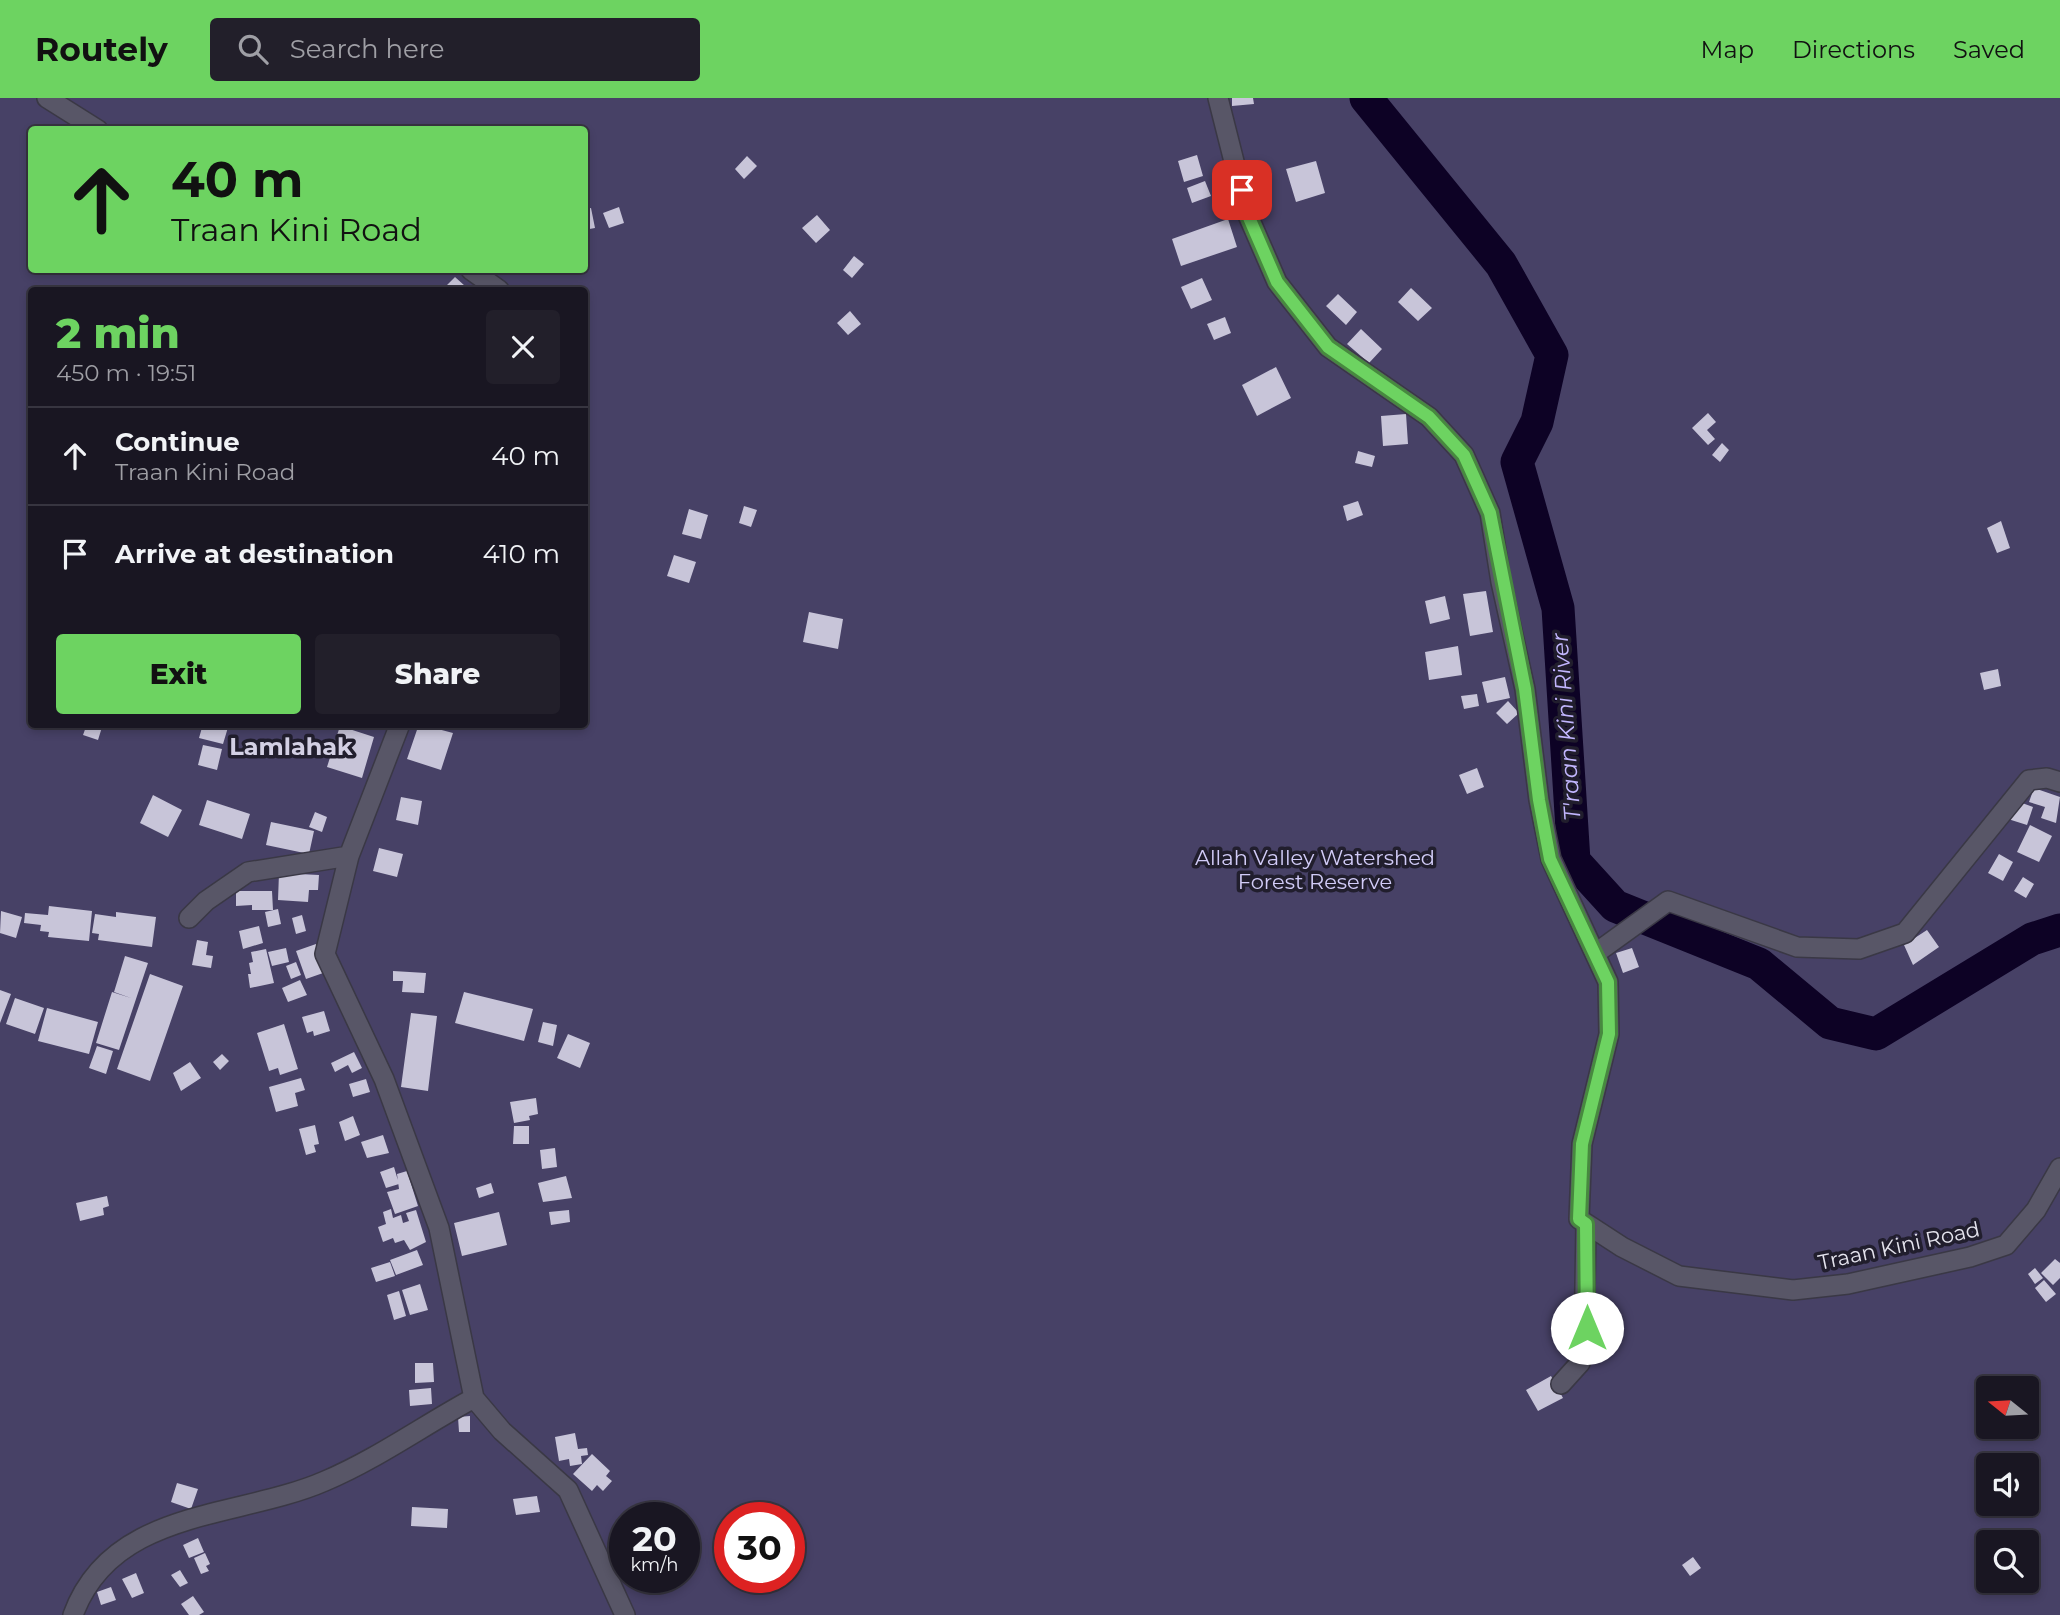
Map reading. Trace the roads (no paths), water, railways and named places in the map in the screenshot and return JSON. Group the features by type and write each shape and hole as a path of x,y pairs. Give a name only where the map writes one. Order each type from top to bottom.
{"street":[{"path":"47,98 92,126"},
{"path":"1218,98 1247,213 1277,282 1328,347 1429,417 1464,455 1490,513 1525,689 1539,800 1550,859 1608,982 1609,1034 1582,1144 1579,1219 1586,1224 1585,1345 1580,1363 1561,1384"},
{"path":"475,273 495,287"},
{"path":"398,728 348,856 325,954 384,1079 439,1228 474,1398 502,1432 568,1490 625,1615"},
{"path":"1596,953 1668,901 1797,947 1859,949 1905,933 2029,780 2047,778 2060,782"},
{"path":"189,918 206,901 248,872 348,856"},
{"name":"Traan Kini Road","path":"1586,1224 1622,1247 1679,1276 1793,1290 1848,1284 2006,1245 2036,1210 2060,1168"},
{"path":"73,1615 88,1583 108,1562 158,1528 324,1482 474,1398"}],"waterway":[{"name":"T'raan Kini River","path":"1366,98 1501,264 1552,355 1537,422 1517,462 1558,608 1574,861 1615,906 1759,964 1830,1023 1876,1034 2032,939 2060,930"}],"district":[{"name":"Lamlahak","path":"291,747"}],"park label":[{"name":"Allah Valley Watershed Forest Reserve","path":"1315,870"}]}
